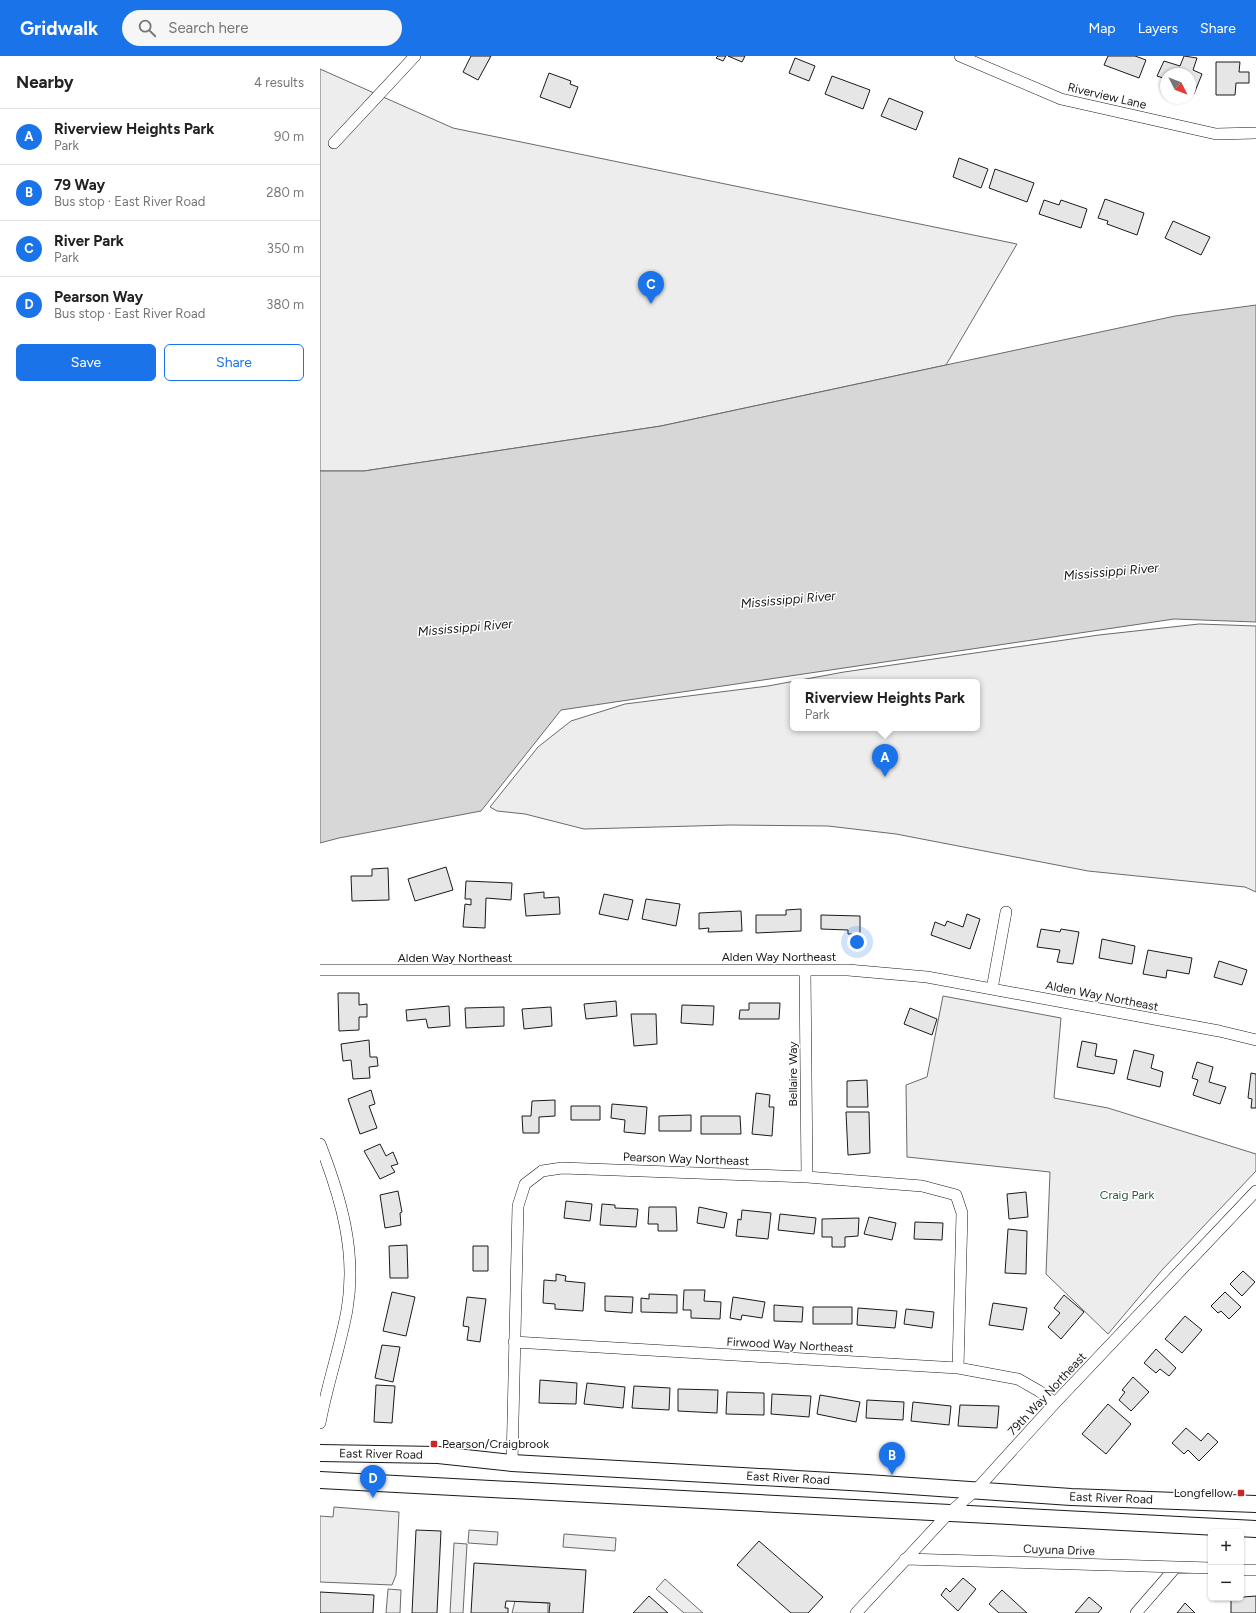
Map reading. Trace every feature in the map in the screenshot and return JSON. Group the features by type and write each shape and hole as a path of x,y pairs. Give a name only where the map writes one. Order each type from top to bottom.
{"main road":[{"name":"East River Road","path":"320,1453 438,1455 512,1463 976,1490 1071,1497 1256,1504"},
{"name":"East River Road","path":"320,1480 1256,1529"}],"street":[{"path":"334,143 415,56"},
{"name":"Riverview Lane","path":"960,56 1061,99 1216,134 1256,133"},
{"path":"992,989 1006,912"},
{"name":"Alden Way Northeast","path":"320,970 848,970 927,977 1212,1030 1256,1040"},
{"name":"Bellaire Way","path":"805,970 807,1177"},
{"path":"320,1144 342,1205 351,1264 347,1310 325,1394 320,1423"},
{"name":"Pearson Way Northeast","path":"512,1463 518,1206 525,1184 542,1170 562,1168 807,1177 922,1186 956,1195 962,1213 958,1368"},
{"name":"79th Way Northeast","path":"856,1613 948,1514 976,1490 1256,1191"},
{"name":"Firwood Way Northeast","path":"514,1342 958,1368 1018,1378 1039,1391 1055,1404"},
{"name":"Cuyuna Drive","path":"905,1559 1208,1568"},
{"path":"1136,1613 1176,1567"},
{"path":"1244,1570 1256,1570"}],"shaded area":[{"path":"320,69 453,128 1017,244 946,365 661,426 364,471 320,471"},
{"path":"1199,624 1256,626 1256,892 1245,887 1088,871 896,834 828,826 730,825 584,829 525,814 497,811 490,807 538,747 571,721 625,704 790,682 790,731 980,731 980,679 806,679 844,672 1099,635"},
{"name":"Craig Park","path":"943,996 1061,1018 1054,1098 1108,1108 1256,1154 1256,1171 1162,1270 1108,1334 1046,1274 1050,1172 907,1157 906,1085 927,1077"},
{"path":"334,1507 399,1512 396,1575 392,1585 320,1582 320,1516 333,1517"},
{"path":"469,1530 498,1532 497,1545 468,1543"},
{"path":"564,1534 616,1538 615,1551 563,1547"},
{"path":"454,1543 467,1544 463,1613 450,1613"},
{"path":"665,1579 703,1613 684,1613 656,1589"},
{"path":"388,1589 401,1590 400,1613 386,1613"},
{"path":"515,1601 548,1603 548,1613 512,1613"}],"water":[{"name":"Mississippi River","path":"1256,305 1256,622 1174,619 561,710 481,811 339,838 320,843 320,471 364,471 661,426 1175,316"}],"building":[{"path":"471,56 491,56 478,80 463,72"},
{"path":"718,56 726,56 723,61 716,58"},
{"path":"728,56 745,56 742,62"},
{"path":"1108,56 1135,56 1146,60 1139,78 1104,65"},
{"path":"1184,56 1197,58 1194,68 1161,68 1164,61 1180,66"},
{"path":"795,58 815,66 809,81 789,73"},
{"path":"1216,62 1240,62 1239,72 1249,72 1249,83 1236,83 1235,95 1216,95"},
{"path":"1160,70 1160,77 1157,76"},
{"path":"1196,71 1202,74 1196,89"},
{"path":"549,73 571,81 570,84 578,87 570,108 540,97"},
{"path":"832,76 870,90 863,109 825,94"},
{"path":"889,98 923,112 916,130 881,116"},
{"path":"959,158 988,169 981,188 953,177"},
{"path":"995,169 1034,183 1027,202 989,188"},
{"path":"1105,199 1144,213 1137,235 1107,224 1108,221 1098,218"},
{"path":"1044,200 1059,205 1061,200 1087,209 1081,228 1039,214"},
{"path":"1173,221 1210,237 1201,255 1165,238"},
{"path":"446,867 453,890 415,901 408,879"},
{"path":"388,868 389,900 352,901 351,876 372,876 372,869"},
{"path":"466,881 512,883 511,900 486,898 485,928 463,927 465,904 471,905 471,899 465,899"},
{"path":"544,892 544,898 559,897 560,914 526,916 524,894"},
{"path":"604,894 633,900 628,920 599,914"},
{"path":"646,899 680,904 676,926 642,919"},
{"path":"801,909 801,931 756,933 756,915 786,915 786,910"},
{"path":"741,911 742,931 708,932 709,928 699,929 699,913"},
{"path":"967,914 980,919 970,949 931,935 935,922 945,926 947,921 963,927"},
{"path":"821,915 860,916 860,934 848,934 848,930 821,929"},
{"path":"1041,929 1060,932 1061,929 1079,932 1073,964 1057,962 1060,950 1037,947"},
{"path":"1102,939 1135,946 1132,964 1099,958"},
{"path":"1148,950 1192,958 1189,974 1167,970 1166,978 1143,974"},
{"path":"1219,961 1247,970 1242,985 1214,977"},
{"path":"338,993 359,993 359,1005 367,1004 367,1017 359,1017 359,1030 339,1031"},
{"path":"616,1001 617,1016 586,1019 584,1004"},
{"path":"749,1003 780,1003 779,1019 739,1019 740,1010 749,1010"},
{"path":"682,1005 714,1006 713,1025 681,1023"},
{"path":"449,1006 450,1026 428,1028 426,1019 407,1021 406,1010"},
{"path":"504,1007 504,1026 466,1028 465,1008"},
{"path":"551,1007 552,1026 524,1029 522,1009"},
{"path":"910,1008 937,1019 932,1035 904,1024"},
{"path":"631,1014 656,1014 657,1044 634,1046"},
{"path":"369,1040 370,1057 377,1057 378,1066 369,1067 370,1078 353,1079 351,1060 343,1061 341,1044"},
{"path":"1082,1041 1097,1044 1095,1056 1117,1060 1114,1074 1077,1067"},
{"path":"1134,1050 1154,1055 1151,1068 1163,1072 1160,1087 1127,1079"},
{"path":"1197,1062 1213,1067 1209,1082 1226,1087 1220,1104 1193,1095 1198,1080 1192,1078"},
{"path":"1251,1073 1256,1074 1256,1108 1251,1108 1252,1099 1248,1098"},
{"path":"867,1080 868,1107 847,1107 847,1081"},
{"path":"371,1090 375,1104 369,1106 377,1128 360,1134 348,1099"},
{"path":"756,1093 770,1095 769,1107 774,1107 772,1136 752,1134"},
{"path":"555,1100 555,1116 539,1117 539,1133 523,1133 522,1116 531,1116 532,1101"},
{"path":"612,1104 647,1107 645,1134 624,1132 625,1120 611,1118"},
{"path":"571,1106 600,1106 600,1120 571,1120"},
{"path":"846,1112 869,1112 870,1153 848,1155"},
{"path":"691,1115 691,1131 659,1131 659,1116"},
{"path":"701,1116 740,1116 741,1134 701,1134"},
{"path":"380,1144 386,1156 393,1152 398,1164 391,1166 395,1172 380,1179 364,1151"},
{"path":"398,1191 402,1212 400,1213 401,1225 385,1228 380,1195"},
{"path":"1026,1192 1028,1217 1009,1219 1007,1194"},
{"path":"566,1201 592,1204 590,1221 564,1218"},
{"path":"602,1204 615,1205 615,1208 638,1209 636,1227 600,1225"},
{"path":"649,1207 676,1207 677,1231 658,1231 658,1224 648,1224"},
{"path":"699,1207 727,1213 724,1228 697,1223"},
{"path":"742,1210 771,1213 768,1239 736,1236 738,1219 741,1220"},
{"path":"780,1214 816,1218 814,1234 778,1230"},
{"path":"869,1217 896,1223 892,1240 864,1234"},
{"path":"859,1218 858,1236 845,1237 845,1247 832,1247 832,1237 822,1237 822,1219"},
{"path":"915,1222 943,1223 942,1240 914,1239"},
{"path":"1008,1229 1027,1231 1026,1274 1005,1273"},
{"path":"407,1245 408,1278 390,1278 389,1246"},
{"path":"473,1246 488,1246 488,1271 473,1271"},
{"path":"1243,1271 1255,1282 1242,1296 1230,1284"},
{"path":"556,1274 566,1276 565,1281 585,1283 583,1311 555,1309 555,1304 543,1303 544,1280 556,1281"},
{"path":"684,1290 705,1290 704,1301 721,1302 720,1319 691,1318 691,1310 683,1310"},
{"path":"392,1292 415,1297 406,1336 383,1331"},
{"path":"1225,1292 1241,1307 1229,1319 1221,1311 1218,1313 1211,1306"},
{"path":"649,1294 677,1295 677,1313 641,1312 641,1298 649,1299"},
{"path":"1064,1295 1084,1312 1061,1339 1048,1327 1060,1313 1054,1308"},
{"path":"605,1296 633,1297 632,1313 605,1311"},
{"path":"467,1297 486,1299 480,1342 467,1340 469,1327 463,1326"},
{"path":"733,1297 765,1302 762,1318 742,1315 741,1320 730,1318"},
{"path":"993,1303 1027,1308 1023,1330 989,1325"},
{"path":"774,1305 803,1307 802,1322 774,1321"},
{"path":"813,1307 852,1307 852,1324 813,1324"},
{"path":"858,1308 897,1311 895,1328 857,1325"},
{"path":"906,1309 934,1312 932,1328 904,1324"},
{"path":"1185,1316 1202,1330 1182,1353 1165,1339"},
{"path":"382,1345 400,1347 393,1382 375,1378"},
{"path":"1156,1349 1176,1368 1169,1376 1160,1369 1156,1373 1144,1363"},
{"path":"1133,1377 1149,1392 1131,1411 1119,1400 1125,1392 1122,1390"},
{"path":"540,1380 577,1383 576,1404 539,1403"},
{"path":"587,1383 625,1387 623,1408 584,1404"},
{"path":"376,1385 395,1386 392,1423 374,1422"},
{"path":"634,1386 670,1388 669,1410 632,1408"},
{"path":"678,1389 718,1390 717,1413 678,1411"},
{"path":"727,1392 764,1393 764,1415 726,1414"},
{"path":"772,1394 811,1396 809,1417 771,1414"},
{"path":"820,1395 860,1402 856,1422 817,1414"},
{"path":"867,1400 904,1402 903,1420 866,1418"},
{"path":"913,1402 951,1406 949,1425 911,1421"},
{"path":"1108,1404 1131,1424 1106,1454 1082,1434"},
{"path":"960,1405 999,1406 997,1428 958,1426"},
{"path":"1186,1428 1201,1441 1208,1433 1218,1442 1199,1461 1188,1450 1184,1454 1172,1443"},
{"path":"416,1530 441,1531 437,1613 412,1613"},
{"path":"759,1541 823,1597 808,1613 791,1613 737,1565"},
{"path":"474,1563 586,1570 583,1613 549,1613 550,1603 506,1601 505,1608 508,1608 508,1613 471,1613"},
{"path":"963,1578 976,1589 958,1611 941,1595 946,1588 950,1592"},
{"path":"1002,1590 1027,1613 999,1613 989,1604"},
{"path":"320,1592 374,1595 373,1613 320,1613"},
{"path":"649,1596 668,1613 633,1613"},
{"path":"1256,1596 1256,1613 1231,1613 1231,1601 1244,1601 1244,1597"},
{"path":"1089,1597 1102,1608 1098,1613 1075,1613"},
{"path":"1185,1603 1195,1613 1177,1613"}],"place":[{"name":"River Park","path":"651,304"},
{"name":"Riverview Heights Park","path":"885,777"},
{"name":"Pearson/Craigbrook","path":"434,1444"},
{"name":"79 Way","path":"892,1475"},
{"name":"Longfellow","path":"1241,1493"},
{"name":"Pearson Way","path":"373,1498"}]}
